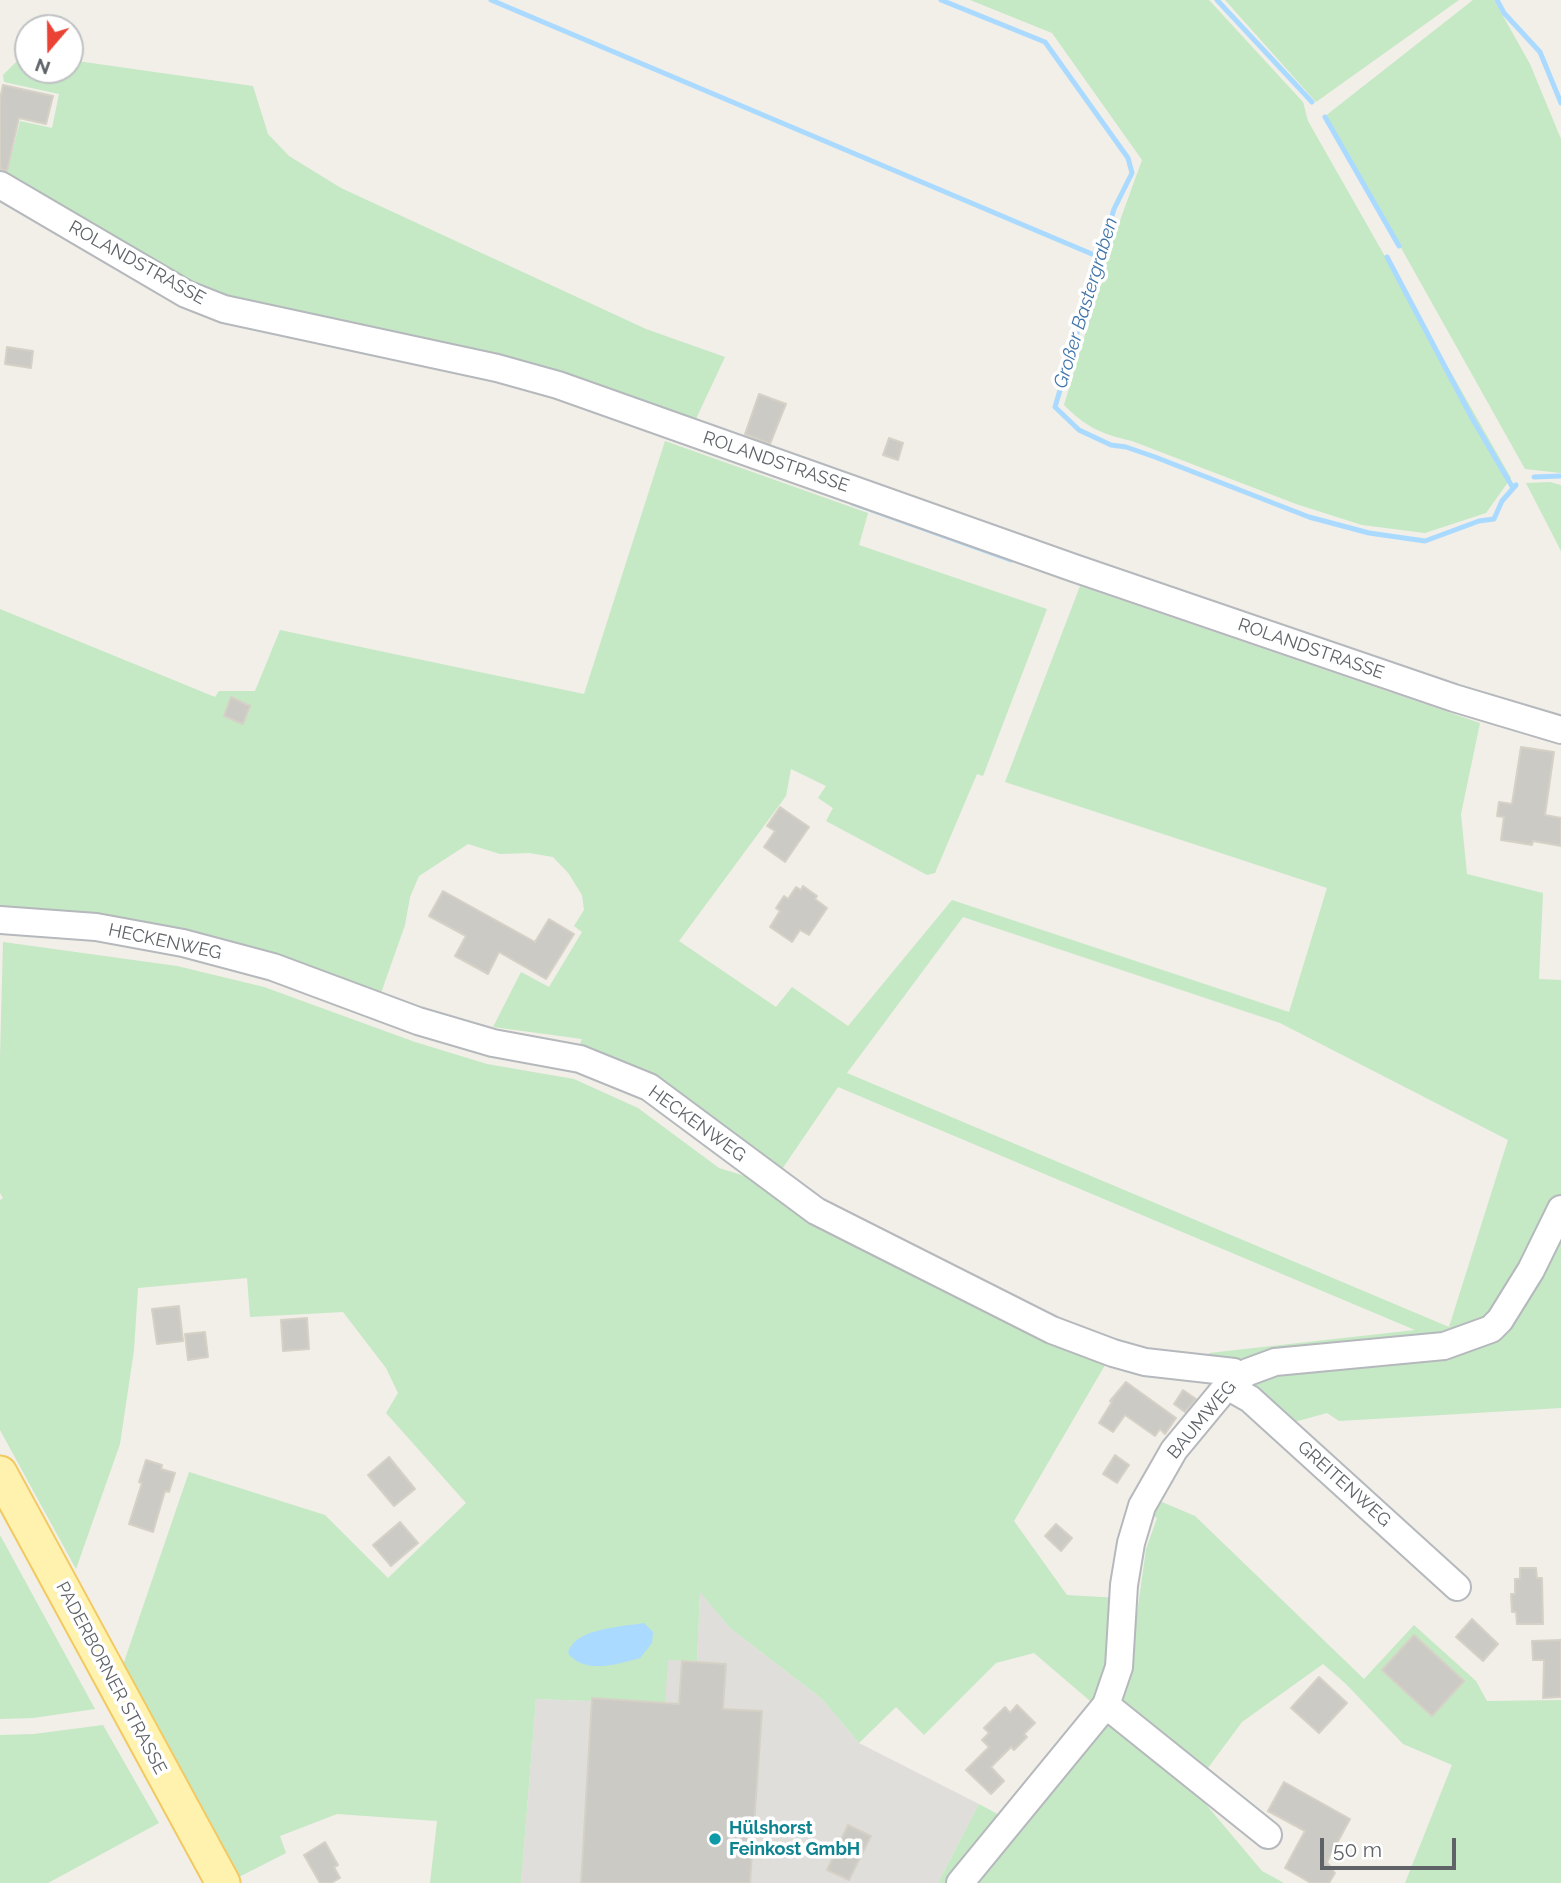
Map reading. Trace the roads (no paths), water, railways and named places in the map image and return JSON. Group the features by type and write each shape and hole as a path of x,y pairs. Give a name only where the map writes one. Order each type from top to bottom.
{"main road":[{"name":"PADERBORNER STRASSE","path":"0,1473 223,1883"}],"street":[{"name":"ROLANDSTRASSE","path":"0,185 187,294 224,309 497,368 558,385 1074,568 1454,698 1561,730"},
{"name":"HECKENWEG","path":"0,920 96,927 183,943 273,967 418,1021 493,1043 580,1059 649,1087 816,1211 1052,1330 1145,1362 1234,1372 1234,1381"},
{"name":"BAUMWEG","path":"960,1883 1107,1704 1119,1667 1124,1585 1130,1544 1142,1506 1174,1450 1234,1381 1275,1362 1444,1346 1491,1329 1531,1270 1561,1209"},
{"name":"GREITENWEG","path":"1234,1381 1250,1399 1457,1587"},
{"path":"1107,1704 1268,1835"}],"water":[{"path":"644,1623 653,1632 652,1643 640,1658 612,1665 592,1666 575,1660 568,1653 579,1638 589,1634"}],"waterway":[{"path":"491,0 1099,257"},
{"name":"Großer Bastergraben","path":"941,0 1045,42 1128,158 1132,173 1114,209 1055,407 1079,430 1111,445 1155,457 1309,517 1369,533 1425,541 1479,521 1494,519 1502,501 1516,485"},
{"path":"1217,0 1312,102"},
{"path":"1497,0 1504,13 1540,52 1561,103"},
{"path":"1325,117 1399,246"},
{"path":"1387,257 1472,418 1513,488"},
{"name":"Großer Bastergraben","path":"1534,477 1561,476"},
{"path":"852,503 1011,560"}],"place":[{"name":"Hülshorst Feinkost GmbH","path":"715,1839"}]}
